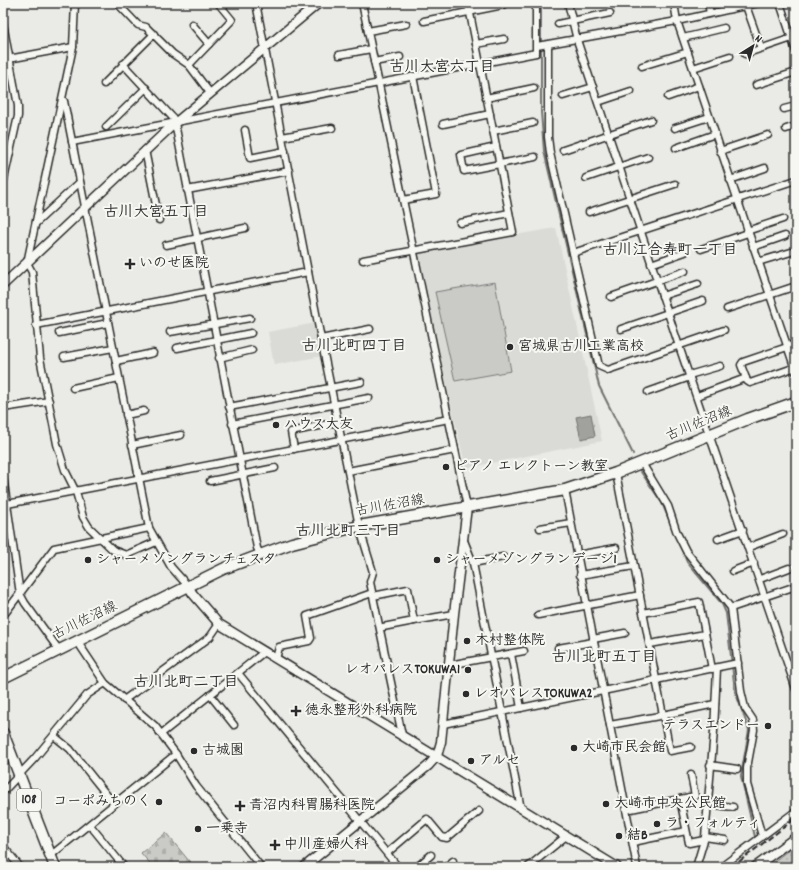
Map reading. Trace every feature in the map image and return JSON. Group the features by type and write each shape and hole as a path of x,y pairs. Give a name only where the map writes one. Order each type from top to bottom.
{"main road":[{"name":"古川佐沼線","path":"3,678 188,586 260,554 321,534 359,526 565,490 616,473 796,402"},
{"name":"108","path":"3,733 55,867"}],"street":[{"path":"75,3 73,47 27,263 32,272 40,358 57,444 65,470 76,492 83,517 89,527 113,550 126,555 156,542"},
{"path":"117,3 138,25 146,27 173,54 189,65 210,93"},
{"path":"189,65 232,20 218,3"},
{"path":"256,3 359,526 373,572 370,582 402,735"},
{"path":"3,285 85,206 175,123 265,46 319,3"},
{"path":"304,867 428,766 436,756 441,742 467,507 362,3"},
{"path":"363,260 513,232 468,3"},
{"path":"72,142 378,82 536,53 536,3"},
{"path":"568,3 577,40 619,167 696,396 760,579 796,689"},
{"path":"674,3 677,21 720,151 787,347 795,369 750,382 746,378 741,365 743,362 787,347 796,344"},
{"path":"708,3 710,14"},
{"path":"537,46 677,21 710,14 745,4 758,3"},
{"path":"780,3 796,51"},
{"path":"745,4 761,48"},
{"path":"424,21 503,5"},
{"path":"558,24 610,14"},
{"path":"3,24 6,60 18,106 18,116 3,184"},
{"path":"192,24 209,44"},
{"path":"368,31 406,24"},
{"path":"683,38 724,28"},
{"path":"104,84 154,34"},
{"path":"745,54 792,38"},
{"path":"476,44 504,39"},
{"path":"547,45 548,137 550,153 599,366 608,370 724,330"},
{"path":"6,60 73,47"},
{"path":"339,55 371,49"},
{"path":"642,66 688,52"},
{"path":"693,68 730,56"},
{"path":"374,62 400,57"},
{"path":"123,64 173,118 175,123 212,324 256,548 260,554"},
{"path":"756,85 796,72"},
{"path":"402,200 436,194 413,76"},
{"path":"668,97 699,86"},
{"path":"563,96 593,87"},
{"path":"106,127 146,88"},
{"path":"486,98 534,88"},
{"path":"598,102 631,91"},
{"path":"63,97 149,528 171,567 219,624 617,867"},
{"path":"784,109 796,106"},
{"path":"443,124 490,114"},
{"path":"675,128 709,117"},
{"path":"564,150 651,120"},
{"path":"493,131 534,123"},
{"path":"786,129 796,126"},
{"path":"282,137 332,128"},
{"path":"245,130 250,158 285,151"},
{"path":"676,148 715,134"},
{"path":"720,151 768,135"},
{"path":"496,147 461,154 464,171 535,157"},
{"path":"145,150 159,220"},
{"path":"586,178 648,157"},
{"path":"730,180 765,168"},
{"path":"187,190 289,171"},
{"path":"573,253 796,180"},
{"path":"36,224 80,182"},
{"path":"589,212 675,184"},
{"path":"460,223 509,213"},
{"path":"701,249 783,219"},
{"path":"166,245 245,228"},
{"path":"753,247 785,236"},
{"path":"652,264 685,252"},
{"path":"758,262 791,252"},
{"path":"611,297 685,271"},
{"path":"36,325 308,272"},
{"path":"662,296 698,284"},
{"path":"727,310 769,294 796,286"},
{"path":"621,329 703,301"},
{"path":"170,332 250,318"},
{"path":"59,333 108,324"},
{"path":"321,339 370,329"},
{"path":"177,348 251,333"},
{"path":"64,357 113,348"},
{"path":"219,358 252,350"},
{"path":"116,361 153,353"},
{"path":"648,392 720,366"},
{"path":"73,388 119,378"},
{"path":"696,396 746,378"},
{"path":"229,407 361,382"},
{"path":"232,424 369,398"},
{"path":"3,408 49,400"},
{"path":"126,415 144,411"},
{"path":"7,504 449,420"},
{"path":"294,449 291,432 338,422"},
{"path":"132,445 181,435"},
{"path":"348,471 455,450"},
{"path":"642,463 668,506 677,533 686,551 731,608 734,664 745,708 753,720 754,730 747,784 762,836"},
{"path":"210,481 275,468"},
{"path":"616,473 650,644 661,715 670,750 691,747"},
{"path":"3,476 20,594 59,650"},
{"path":"565,490 580,576 637,867"},
{"path":"540,528 571,523"},
{"path":"3,614 20,594 54,548 149,528"},
{"path":"718,539 743,530"},
{"path":"749,547 783,534"},
{"path":"463,537 472,562 522,810"},
{"path":"577,555 616,548"},
{"path":"472,562 503,557"},
{"path":"733,571 754,563"},
{"path":"580,576 634,566"},
{"path":"760,579 789,568"},
{"path":"731,608 796,586"},
{"path":"276,659 279,647 309,641 312,638 307,616 373,595 408,589 414,621"},
{"path":"538,615 640,594"},
{"path":"644,613 699,602 705,634 715,668 715,704 704,838 696,867"},
{"path":"383,627 454,614"},
{"path":"124,700 210,637 219,624"},
{"path":"558,648 625,633"},
{"path":"650,644 705,634"},
{"path":"77,641 105,683 155,726 176,754 196,786 261,867"},
{"path":"449,665 524,651"},
{"path":"161,734 264,652"},
{"path":"511,654 521,708"},
{"path":"443,724 734,664"},
{"path":"238,673 398,867"},
{"path":"3,792 54,736 87,695 105,683"},
{"path":"210,695 234,725"},
{"path":"610,725 715,704"},
{"path":"54,736 70,749 114,804"},
{"path":"50,856 176,754"},
{"path":"710,765 737,768"},
{"path":"626,810 695,796 691,775"},
{"path":"680,799 689,843 704,838 725,840"},
{"path":"707,804 733,807"},
{"path":"387,853 427,819 442,837 447,838 479,811"},
{"path":"721,867 796,811"},
{"path":"90,825 124,867"},
{"path":"632,842 686,831"},
{"path":"528,867 565,836"},
{"path":"756,867 796,837"},
{"path":"4,849 20,867"},
{"path":"417,867 431,855"},
{"path":"446,867 453,861"}],"shaded area":[{"name":"宮城県古川工業高校","path":"556,228 602,441 466,468 415,252"},
{"path":"316,323 322,356 274,365 268,332"},
{"path":"591,414 595,436 581,439 576,417"}],"green space":[{"path":"495,282 511,371 455,381 435,292"},
{"path":"166,833 194,867 153,867 141,853"},
{"path":"796,844 796,867 767,867"}],"waterway":[{"path":"541,3 541,112 544,151 599,386 633,454"},
{"path":"639,469 662,503 687,562 722,604 726,613 735,691 749,730 741,776 755,837"}],"railway":[{"path":"732,867 796,818"}],"place":[{"name":"いのせ医院","path":"130,264"},
{"name":"宮城県古川工業高校","path":"510,347"},
{"name":"ハウス大友","path":"276,425"},
{"name":"ピアノ エレクトーン教室","path":"446,467"},
{"name":"シャーメゾングランチェスタ","path":"88,560"},
{"name":"シャーメゾングランデージ1","path":"437,560"},
{"name":"木村整体院","path":"467,641"},
{"name":"レオパレスTOKUWA1","path":"468,670"},
{"name":"レオパレスTOKUWA2","path":"466,694"},
{"name":"徳永整形外科病院","path":"296,711"},
{"name":"テラスエンドー","path":"768,726"},
{"name":"大崎市民会館","path":"574,748"},
{"name":"古城園","path":"194,751"},
{"name":"アルセ","path":"471,761"},
{"name":"コーポみちのく","path":"159,802"},
{"name":"大崎市中央公民館","path":"606,804"},
{"name":"青沼内科胃腸科医院","path":"240,806"},
{"name":"ラ・フォルティ","path":"657,824"},
{"name":"一乗寺","path":"198,829"},
{"name":"結B","path":"619,836"},
{"name":"中川産婦人科","path":"275,845"}],"district":[{"name":"古川大宮六丁目","path":"442,68"},
{"name":"古川大宮五丁目","path":"156,213"},
{"name":"古川江合寿町一丁目","path":"670,251"},
{"name":"古川北町四丁目","path":"354,347"},
{"name":"古川北町三丁目","path":"348,532"},
{"name":"古川北町五丁目","path":"604,658"},
{"name":"古川北町二丁目","path":"186,683"}]}
